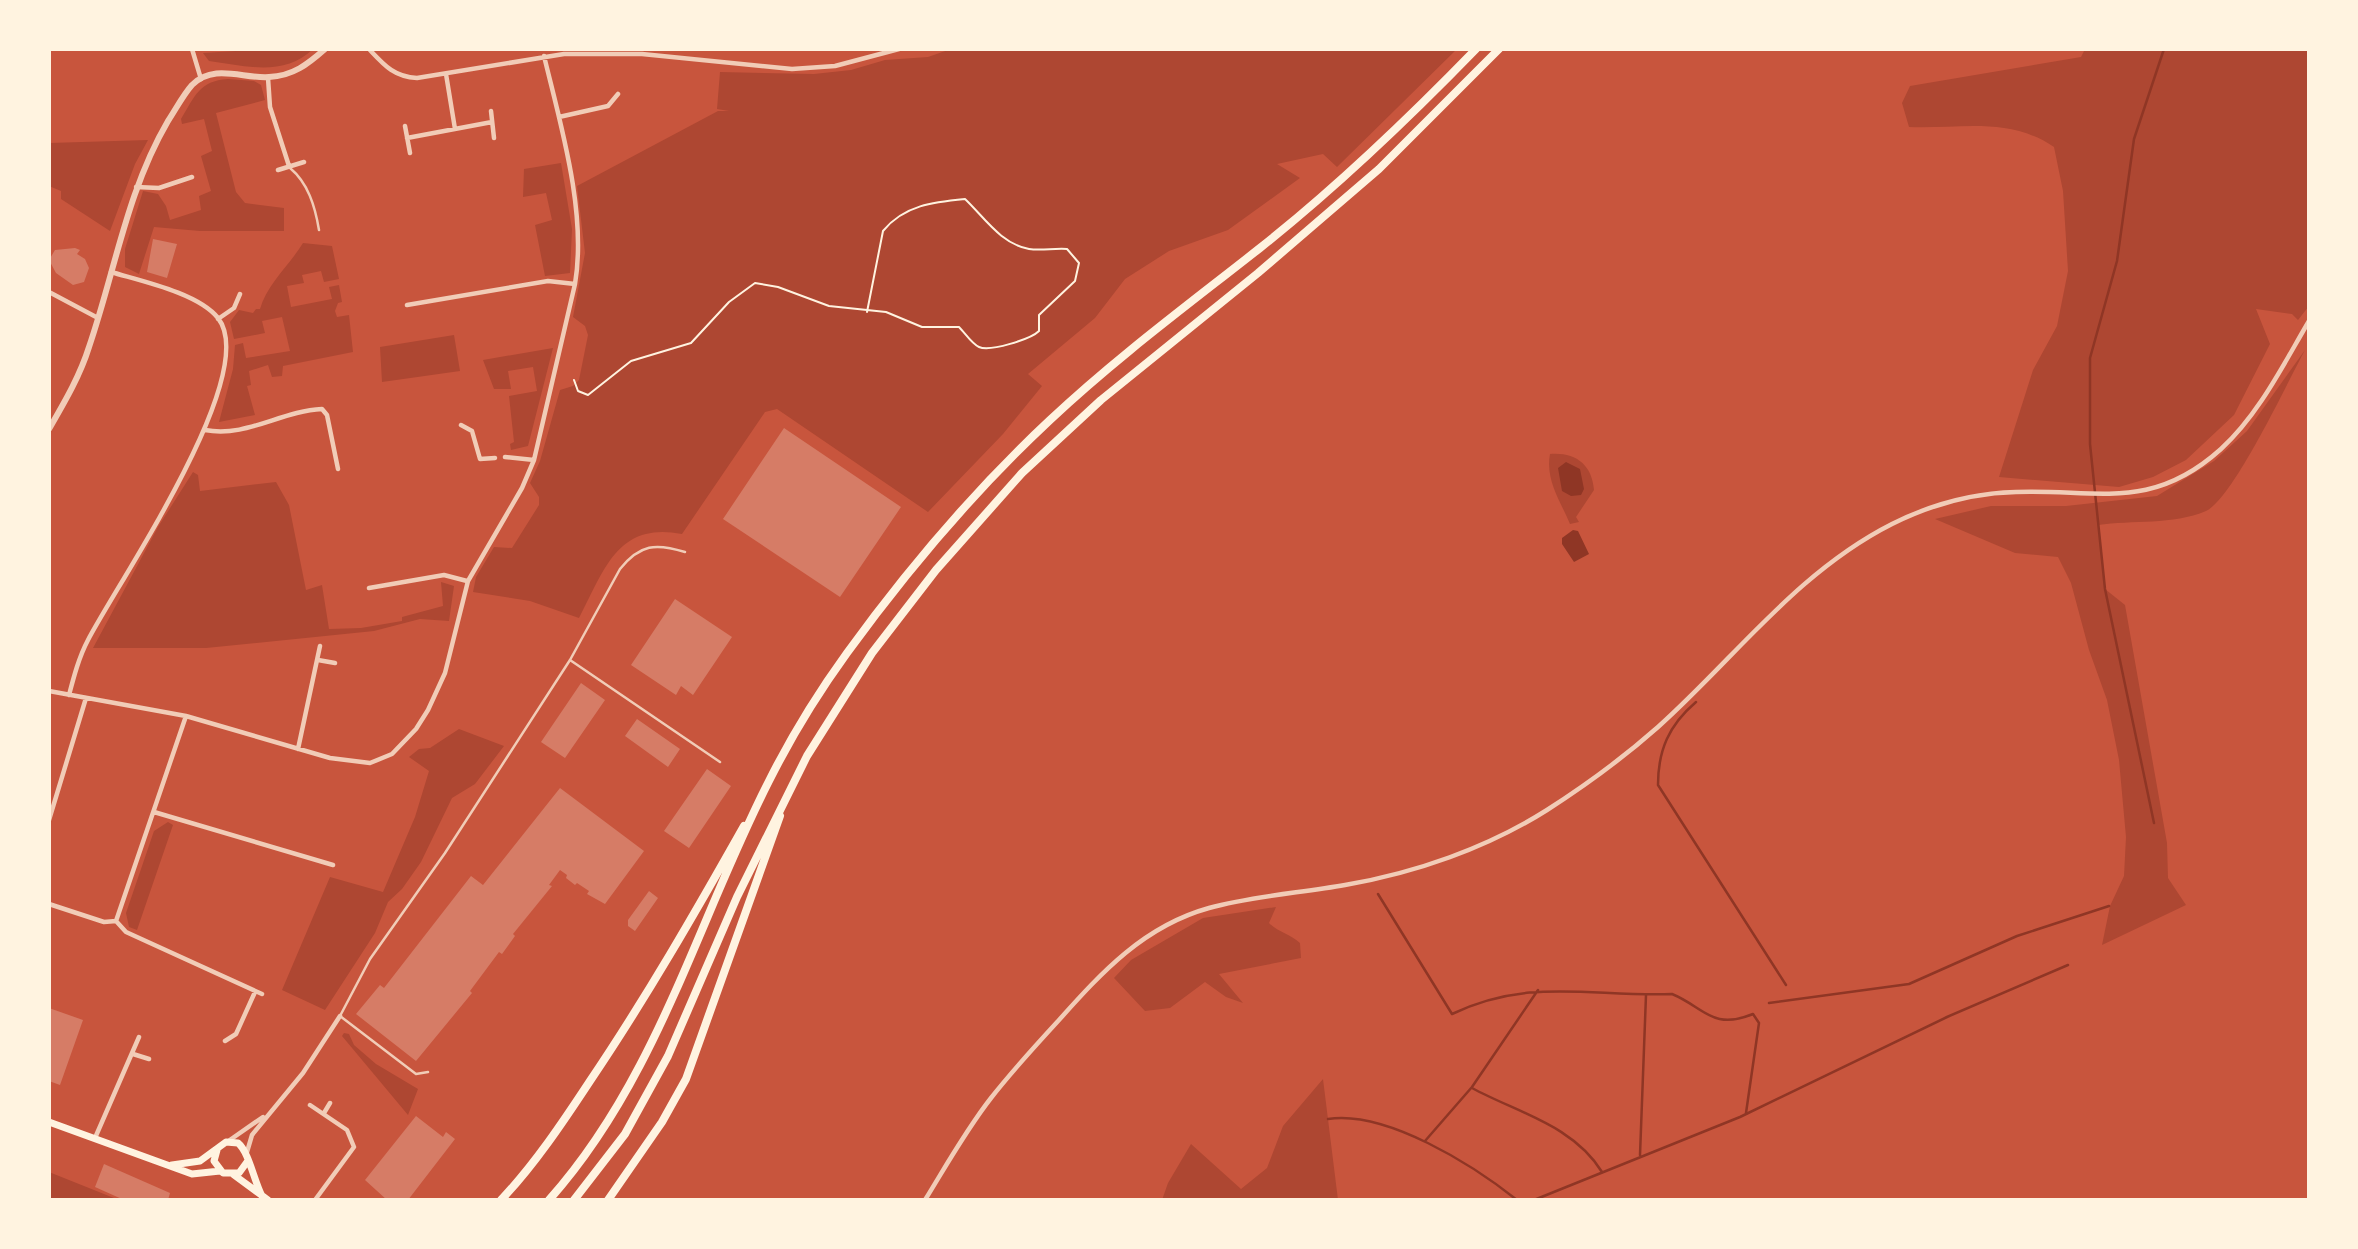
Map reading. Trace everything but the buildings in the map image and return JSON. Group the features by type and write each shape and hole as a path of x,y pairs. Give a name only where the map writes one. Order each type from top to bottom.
{"highway":[{"path":"501,1200 566,1116 635,1014 678,944 768,783 845,656 908,572 981,489 1050,420 1118,360 1329,190 1430,97 1476,49"},
{"path":"574,1200 625,1134 646,1097 807,755 872,653 936,570 1022,474 1101,400 1360,186 1499,49"},
{"path":"549,1200 588,1153 625,1097 668,1009 768,783"},
{"path":"608,1200 663,1122 686,1079 789,790"}],"main road":[{"path":"49,1122 192,1174 220,1171 234,1175 265,1198"},
{"path":"168,1166 200,1161 226,1142 238,1143 247,1156 265,1198"},
{"path":"217,1149 214,1161 220,1171"},
{"path":"234,1175 244,1169 247,1156"}],"street":[{"path":"192,49 201,79"},
{"path":"49,429 78,375 98,318 136,187 169,120 187,91 201,79 218,73 268,78 298,70 325,49"},
{"path":"369,49 397,75 417,78 544,56 621,53 792,69 835,66 900,49"},
{"path":"867,49 870,58"},
{"path":"49,691 186,716 330,758 370,763 382,760 401,747 422,719 445,673 468,581 522,488 534,460 575,284 578,242 559,117 544,56"},
{"path":"446,74 455,129"},
{"path":"268,78 270,107 289,166"},
{"path":"559,117 608,106 618,94"},
{"path":"491,111 494,138"},
{"path":"407,138 492,122"},
{"path":"405,126 410,153"},
{"path":"278,170 304,162"},
{"path":"136,187 159,188 192,177"},
{"path":"69,695 87,642 205,429 227,357 226,336 218,319 194,300 111,272"},
{"path":"407,304 548,281 575,284"},
{"path":"49,292 98,318"},
{"path":"218,319 231,311 240,294"},
{"path":"925,1200 990,1098 1095,981 1125,951 1152,932 1178,919 1233,903 1349,885 1405,872 1450,857 1533,818 1587,784 1660,726 1783,603 1824,568 1893,523 1931,507 1993,493 2125,496 2155,488 2186,474 2219,451 2243,426 2309,321"},
{"path":"205,429 221,432 240,430 296,412 321,409 326,412 338,469"},
{"path":"461,425 472,431 480,458 495,458"},
{"path":"505,457 534,460"},
{"path":"369,588 444,575 468,581"},
{"path":"298,749 320,646"},
{"path":"318,660 335,663"},
{"path":"49,820 86,698"},
{"path":"116,921 186,716"},
{"path":"154,812 333,865"},
{"path":"49,904 104,922 116,921"},
{"path":"116,921 126,932 262,994"},
{"path":"225,1041 236,1034 255,992"},
{"path":"247,1156 251,1135 303,1073 340,1016"},
{"path":"95,1139 139,1037"},
{"path":"133,1054 149,1059"},
{"path":"324,1113 330,1103"},
{"path":"310,1105 347,1130 354,1147 315,1200"},
{"path":"226,1142 265,1116"}],"lane":[{"path":"289,166 302,178 319,230"},
{"path":"428,1073 416,1074 340,1016 370,959 445,853 570,660 631,555 653,545 685,552"},
{"path":"570,660 720,762"}],"path":[{"path":"573,380 578,391 588,395 631,361 691,343 729,302 755,283 778,287 830,306 867,312 886,312 922,327 959,327 977,347 985,348 1032,338 1039,331 1039,315 1075,281 1079,263 1067,249 1029,249 1013,244 985,222 965,199 924,202 890,223 883,232 867,312"}],"shaded area":[{"path":"313,49 290,63 264,67 209,61 203,53"},
{"path":"951,49 1457,49 1337,167 1323,154 1277,164 1300,178 1228,230 1169,251 1125,279 1095,318 1028,374 1042,386 1003,434 928,512 777,409 765,412 682,534 660,532 642,535 627,542 605,567 579,618 530,601 473,592 476,577 494,547 512,548 539,505 539,497 530,483 540,461 560,390 573,386 579,380 588,335 585,326 573,317 585,253 577,186 718,111 729,111 717,109 720,72 814,74 851,70 885,60 928,57"},
{"path":"2085,49 2309,49 2309,306 2298,320 2292,314 2256,309 2270,344 2234,415 2186,460 2153,477 2119,487 1999,477 2033,370 2057,326 2068,271 2063,191 2054,147 2037,137 2002,128 1909,127 1902,103 1910,86 2081,57"},
{"path":"228,79 254,81 261,85 265,100 216,113 236,192 245,203 284,208 284,231 200,231 154,227 139,274 125,267 125,249 143,191 158,194 166,206 170,220 201,210 199,196 211,191 201,156 212,151 204,119 182,124 181,119 204,86"},
{"path":"148,140 135,164 110,231 61,199 61,191 49,186 49,143"},
{"path":"561,163 572,229 570,273 545,276 535,225 552,220 546,193 523,197 524,169"},
{"path":"303,243 332,246 339,279 324,282 321,271 302,275 304,283 287,286 291,307 332,299 329,287 339,285 342,302 338,303 335,311 337,317 349,315 353,352 283,366 282,376 272,377 268,365 249,371 251,385 247,386 255,415 219,422 233,369 235,345 243,343 246,358 290,351 282,317 262,321 265,333 234,339 230,322 239,310 253,313 260,309 273,283"},
{"path":"454,335 460,371 382,382 380,347"},
{"path":"553,348 528,446 511,450 510,444 514,442 509,396 537,391 533,367 508,371 511,389 494,389 483,360"},
{"path":"2305,350 2245,463 2217,502 2206,511 2180,518 2098,525 2105,589 2125,605 2167,843 2168,878 2186,905 2102,945 2110,906 2124,876 2126,837 2119,760 2107,700 2089,650 2071,583 2058,557 2015,553 1935,519 1991,506 2066,506 2157,496 2214,461 2247,431"},
{"path":"1550,454 1574,458 1590,473 1594,490 1576,517 1579,522 1570,524 1555,490 1550,473"},
{"path":"1566,462 1580,469 1584,489 1581,495 1571,496 1562,491 1558,468"},
{"path":"193,472 198,475 200,491 276,482 289,505 306,590 322,585 329,629 361,628 402,621 402,617 443,606 441,582 454,586 449,621 420,619 374,631 206,648 93,648 158,527"},
{"path":"1573,530 1578,531 1589,554 1574,562 1562,544 1562,538"},
{"path":"459,729 504,746 475,784 452,798 421,862 402,889 388,902 375,933 325,1010 282,990 330,877 383,892 415,817 429,771 409,757 419,749 430,748"},
{"path":"168,822 173,825 137,930 129,927 126,913 154,831"},
{"path":"1276,907 1269,923 1300,943 1301,958 1219,974 1243,1003 1226,997 1205,982 1170,1008 1145,1011 1114,978 1131,960 1203,918"},
{"path":"344,1033 349,1034 354,1045 376,1064 418,1089 408,1115 342,1036"},
{"path":"1323,1079 1338,1200 1162,1200 1168,1183 1191,1144 1241,1189 1267,1168 1283,1126"},
{"path":"49,1172 119,1200 49,1200"}],"waterway":[{"path":"2154,823 2105,589 2090,444 2090,358 2117,261 2134,139 2164,49"},
{"path":"1696,702 1679,720 1667,739 1660,760 1658,785 1786,985"},
{"path":"1378,894 1452,1014 1507,996 1560,991 1672,994 1718,1019 1739,1019 1753,1014 1759,1023 1746,1113"},
{"path":"1769,1003 1909,984 2017,936 2109,906"},
{"path":"1534,1200 1740,1117 1947,1017 2068,965"},
{"path":"1425,1141 1472,1087 1538,990"},
{"path":"1640,1155 1646,995"},
{"path":"1472,1088 1560,1131 1590,1156 1602,1172"},
{"path":"1328,1119 1351,1118 1402,1131 1477,1171 1517,1200"}]}
